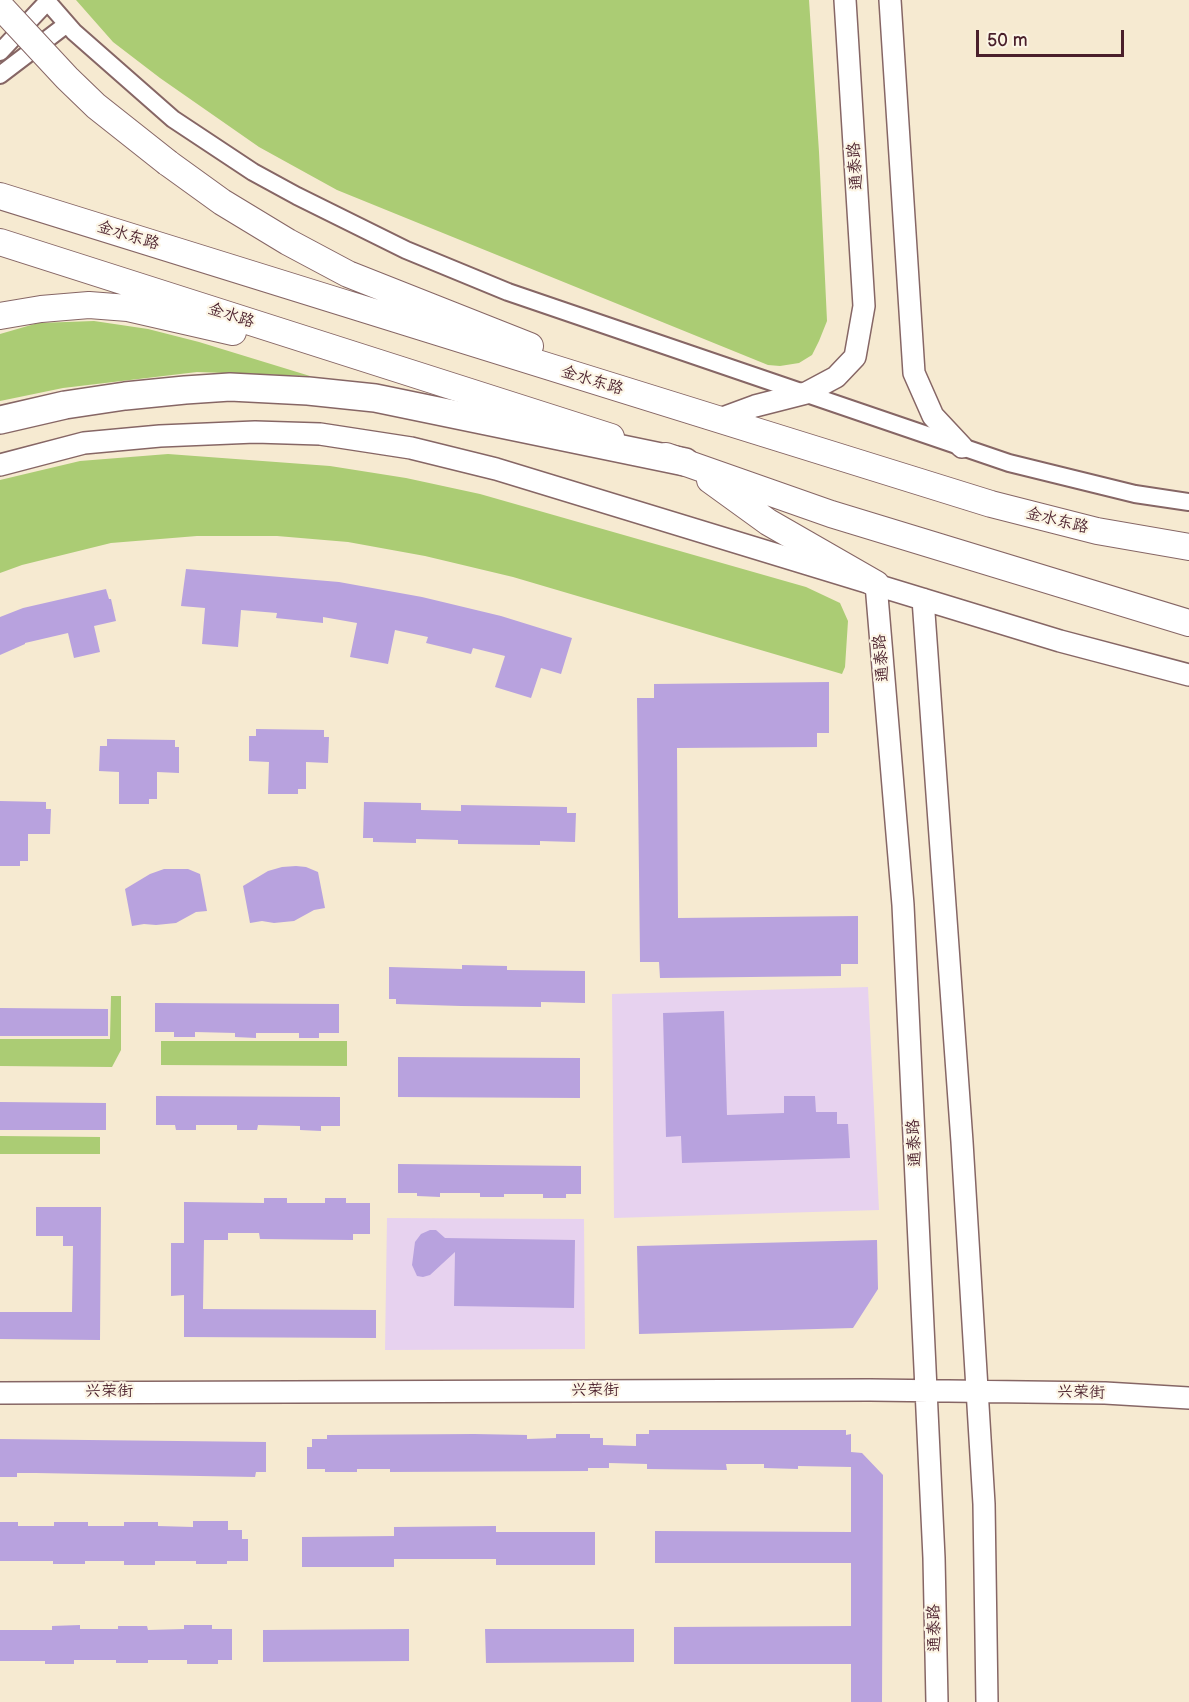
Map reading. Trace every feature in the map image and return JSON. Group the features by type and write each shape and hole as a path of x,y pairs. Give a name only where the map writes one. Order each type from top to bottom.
{"highway":[{"path":"0,420 65,405 125,396 230,387 308,391 375,398 685,462"}],"main road":[{"path":"0,6 96,106 168,163 232,208 288,242 348,274 717,420"},
{"name":"金水东路","path":"0,196 1002,507 1097,531 1189,547"},
{"name":"金水路","path":"0,242 363,358"},
{"path":"0,316 52,308 89,306 128,308 363,358 685,462 831,514 1189,622"},
{"path":"685,462 768,522 876,584"}],"street":[{"name":"通泰路","path":"717,420 756,406 806,393 836,377 855,357 864,306 845,0"},
{"path":"890,0 914,373 933,416 962,447"},
{"path":"0,52 46,1 102,58 173,119 253,172 406,250 508,292 1009,463 1135,494 1189,502"},
{"path":"0,75 67,24"},
{"path":"0,465 84,444 160,436 255,432 320,434 411,448 496,469 1060,641 1189,675"},
{"name":"通泰路","path":"876,584 903,905 927,1391 937,1702"},
{"path":"923,598 962,1142 984,1504 987,1702"},
{"name":"兴荣街","path":"0,1393 927,1391 1105,1393 1189,1398"}],"shaded area":[{"path":"868,987 879,1210 614,1218 612,994"},
{"path":"387,1218 584,1219 585,1349 385,1350"}],"green space":[{"path":"76,0 809,0 827,321 819,341 812,355 799,363 768,365 337,190 259,147 160,78 113,42"},
{"path":"94,321 148,329 310,376 197,372 63,388 0,401 0,334 38,323"},
{"path":"168,454 330,466 406,478 480,494 806,587 840,603 848,621 845,667 842,674 513,577 425,556 348,542 277,536 197,536 111,543 22,565 0,573 0,480 80,461"},
{"path":"111,996 121,996 121,1050 112,1067 0,1066 0,1039 110,1039"},
{"path":"161,1041 347,1041 347,1066 161,1065"},
{"path":"0,1136 100,1137 100,1154 0,1154"}],"building":[{"path":"186,569 339,582 422,597 501,616 572,638 561,674 541,668 531,698 495,687 505,656 473,648 471,654 426,643 428,637 395,630 388,664 350,657 357,623 323,617 323,623 276,618 277,613 241,610 238,647 202,644 205,608 181,606"},
{"path":"106,589 116,621 94,626 100,652 74,658 68,633 25,643 0,655 0,617 23,608"},
{"path":"829,682 829,733 817,733 817,747 677,748 678,918 858,916 858,964 841,964 841,976 660,978 659,962 640,962 637,698 654,698 654,684"},
{"path":"256,729 324,730 324,737 329,737 328,763 306,762 306,789 298,789 298,794 268,794 269,762 249,761 249,736 256,736"},
{"path":"107,739 175,740 175,747 179,747 179,773 157,772 157,799 149,799 149,804 119,804 119,772 99,771 100,746 107,746"},
{"path":"0,801 46,802 46,809 51,809 50,834 28,834 28,861 20,861 20,866 0,866"},
{"path":"364,802 421,803 421,810 461,811 461,805 567,807 567,813 576,813 575,842 540,841 540,845 458,844 458,840 416,839 416,843 373,842 373,838 363,838"},
{"path":"296,866 318,872 325,908 314,910 294,921 250,923 243,886 268,871"},
{"path":"164,869 188,869 200,874 207,911 196,912 176,923 132,926 125,889 150,874"},
{"path":"462,965 507,966 507,970 585,971 585,1003 541,1002 541,1007 461,1006 396,1004 396,999 389,999 389,967 462,969"},
{"path":"155,1003 339,1004 339,1033 319,1033 319,1038 299,1038 299,1033 256,1033 256,1038 235,1037 235,1033 195,1032 195,1037 174,1037 174,1032 155,1032"},
{"path":"0,1008 108,1009 108,1036 0,1036"},
{"path":"724,1011 727,1115 784,1113 784,1096 815,1096 816,1112 837,1112 837,1124 848,1124 850,1158 682,1163 681,1136 666,1137 663,1013"},
{"path":"398,1057 580,1058 580,1098 398,1097"},
{"path":"156,1096 340,1097 340,1126 321,1126 321,1131 300,1130 300,1126 258,1125 257,1130 237,1130 237,1125 196,1125 196,1130 176,1130 175,1125 156,1125"},
{"path":"0,1102 106,1103 106,1130 0,1130"},
{"path":"398,1164 581,1166 581,1194 566,1194 566,1198 543,1198 543,1194 504,1194 504,1197 480,1197 480,1193 440,1193 440,1197 417,1196 417,1193 398,1193"},
{"path":"264,1198 287,1198 287,1203 325,1203 325,1198 346,1198 346,1203 370,1203 370,1234 353,1234 353,1240 260,1239 259,1233 228,1233 228,1240 204,1240 203,1309 376,1310 376,1338 184,1337 184,1295 171,1296 171,1243 184,1243 184,1202 264,1203"},
{"path":"36,1207 101,1207 100,1340 0,1339 0,1312 72,1312 73,1246 63,1246 63,1236 36,1236"},
{"path":"436,1230 445,1238 575,1240 574,1308 454,1306 455,1252 430,1275 417,1276 412,1265 415,1242 421,1234"},
{"path":"877,1240 878,1289 853,1328 639,1334 637,1246"},
{"path":"649,1430 846,1430 846,1435 851,1434 851,1452 862,1453 883,1475 882,1702 851,1702 851,1664 674,1664 674,1627 851,1626 851,1563 655,1563 655,1531 851,1532 851,1467 798,1466 798,1469 764,1468 764,1464 726,1464 727,1470 647,1469 647,1464 609,1463 609,1468 588,1468 588,1471 390,1472 390,1469 357,1469 357,1472 325,1472 325,1469 307,1469 307,1447 312,1447 312,1439 327,1439 327,1435 527,1435 527,1439 556,1438 556,1434 590,1434 590,1438 603,1438 603,1445 636,1446 636,1434 649,1434"},
{"path":"0,1439 266,1442 266,1472 256,1472 255,1477 17,1473 17,1477 0,1477"},
{"path":"193,1521 228,1521 228,1530 242,1530 242,1539 248,1539 248,1561 196,1564 196,1561 155,1561 155,1565 124,1565 124,1561 53,1564 53,1561 0,1561 0,1522 18,1522 18,1526 54,1526 54,1522 88,1522 88,1526 124,1526 124,1522 158,1522 158,1526 193,1527"},
{"path":"496,1526 496,1532 595,1532 595,1565 496,1565 496,1559 394,1559 394,1567 302,1567 302,1537 394,1536 394,1527"},
{"path":"80,1625 80,1629 147,1626 148,1630 184,1629 184,1625 212,1625 212,1629 232,1629 232,1660 218,1660 218,1664 187,1664 187,1660 116,1663 116,1660 74,1660 74,1664 45,1664 45,1661 0,1661 0,1630 52,1630 52,1626"},
{"path":"409,1629 409,1661 263,1662 263,1630"},
{"path":"485,1629 634,1629 634,1662 486,1663"}]}
